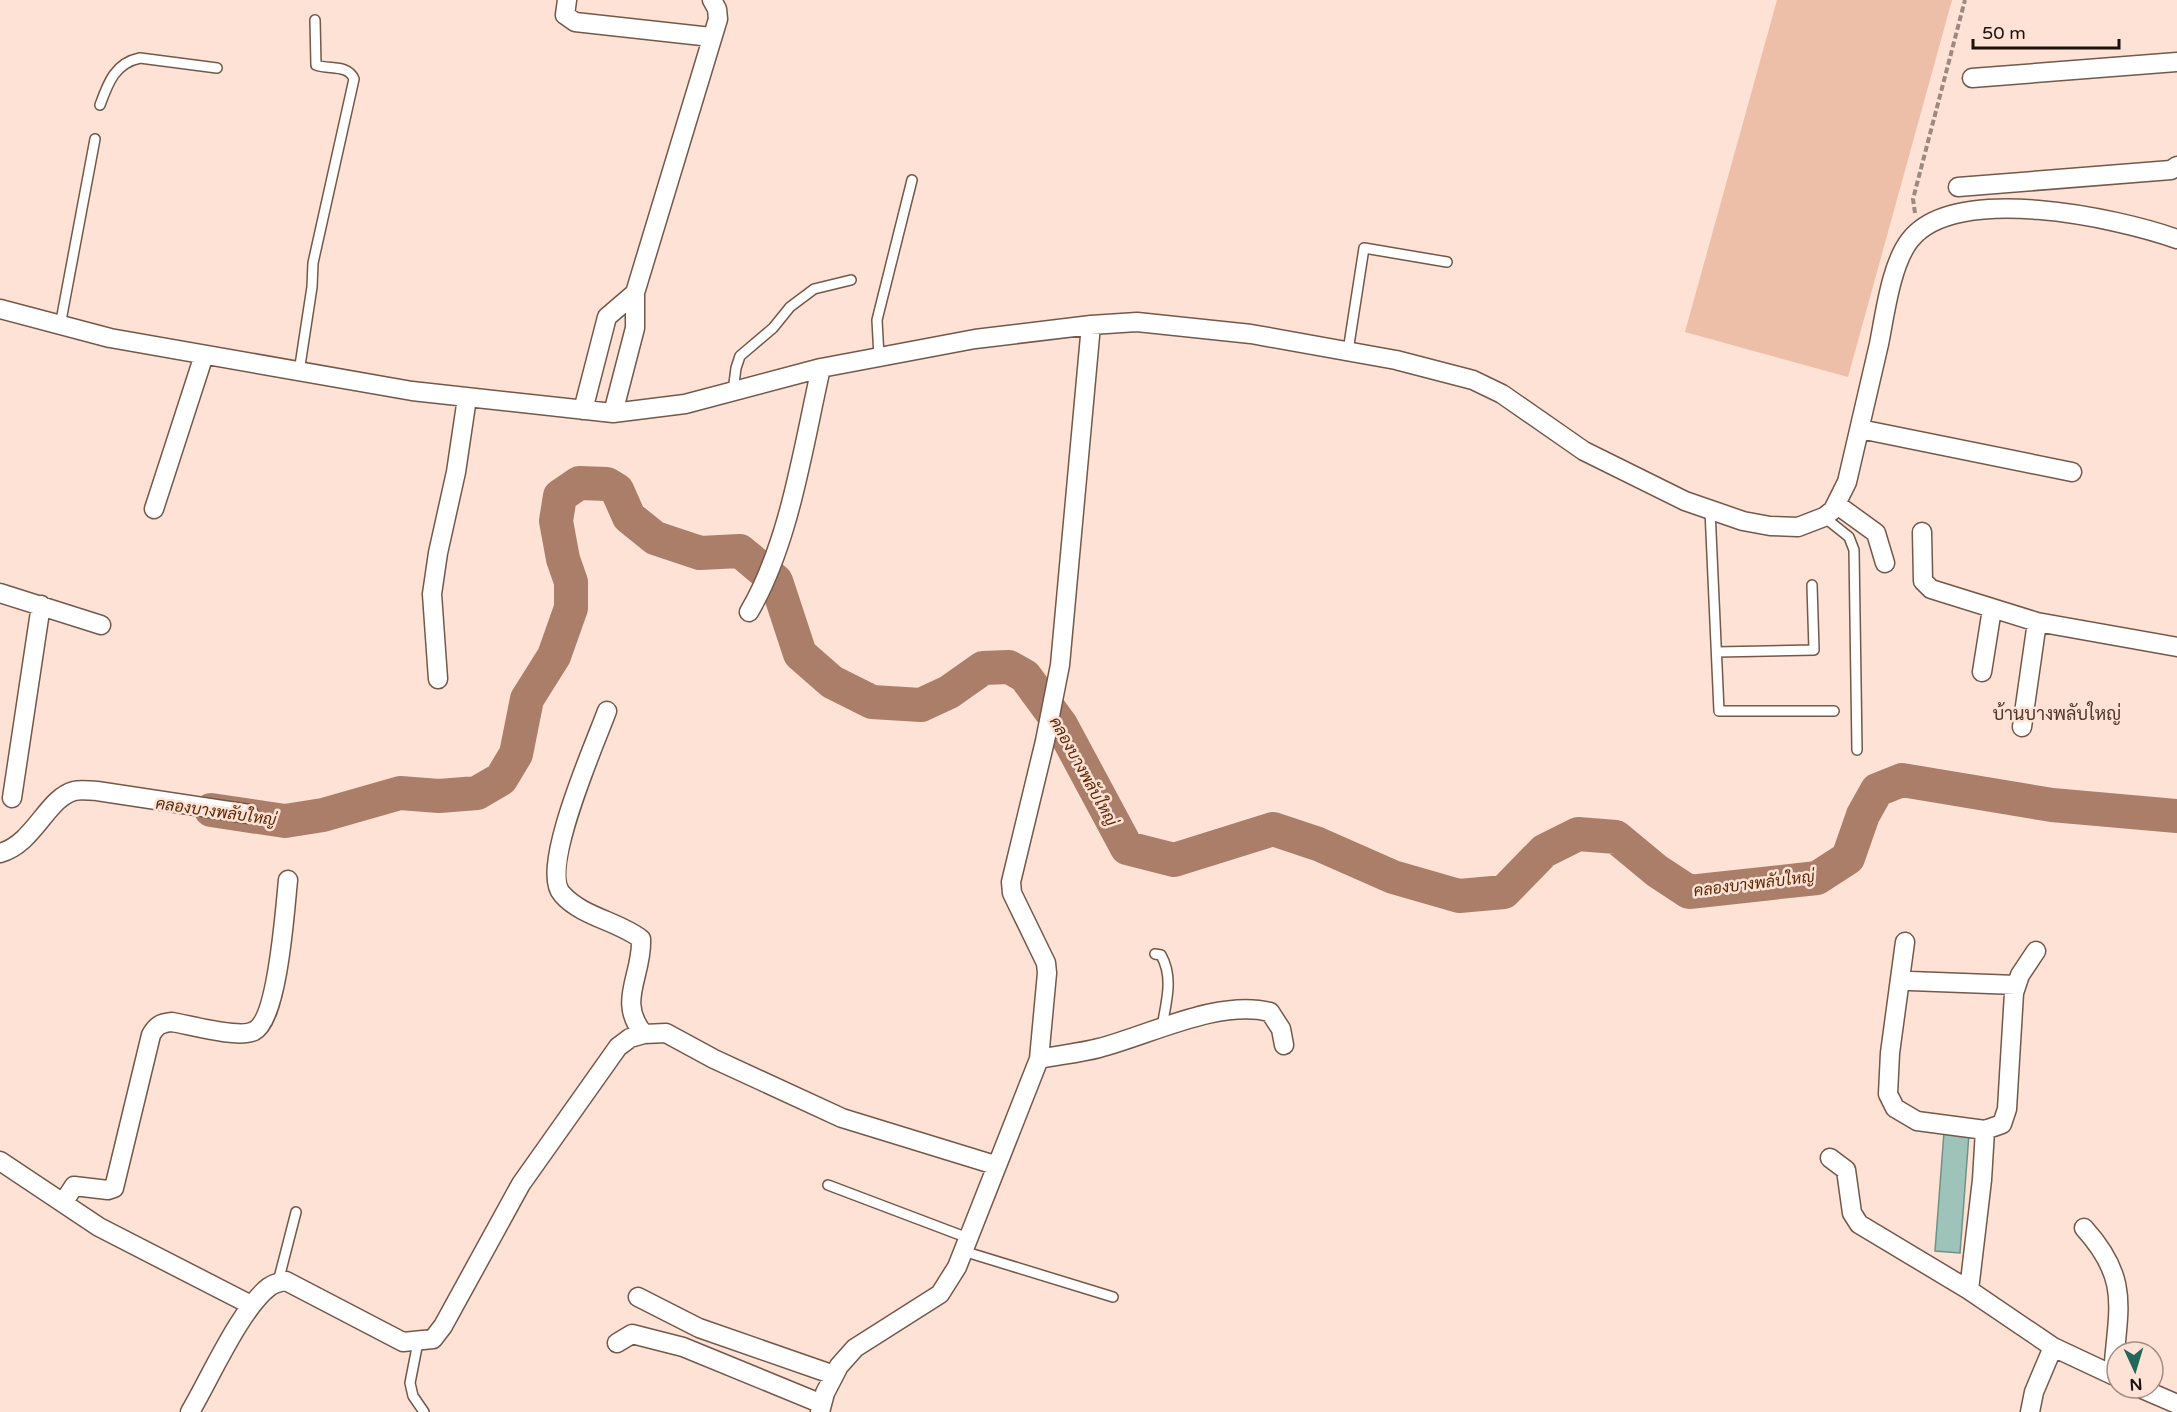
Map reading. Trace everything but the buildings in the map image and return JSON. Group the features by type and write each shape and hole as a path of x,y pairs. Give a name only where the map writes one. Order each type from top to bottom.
{"street":[{"path":"567,0 565,15 574,22 711,37"},
{"path":"613,413 635,328 634,294 718,19 717,9 712,0"},
{"path":"1972,78 2177,62"},
{"path":"1958,187 2171,170 2177,166"},
{"path":"0,309 60,326 299,372 467,398 613,413 685,404 821,368 975,339 1091,325 1137,322 1251,334 1396,360 1473,380 1502,394 1584,451 1684,501 1770,526 1798,527 1830,510 1846,482 1890,291 1902,252 1917,232 1932,224 1972,213 2041,210 2083,213 2177,239"},
{"path":"583,410 607,317 634,294"},
{"path":"617,1343 635,1334 663,1340 821,1408 834,1375 855,1348 940,1294 957,1267 995,1165 1039,1059 1046,963 1012,893 1011,882 1045,741 1060,665 1091,325"},
{"path":"154,508 204,355"},
{"path":"748,612 763,588 780,544 821,368"},
{"path":"438,679 432,594 438,553 456,472 467,398"},
{"path":"1860,429 2072,472"},
{"path":"1830,510 1876,533 1885,564"},
{"path":"1922,532 1922,574 1924,584 1931,589 2037,622 2177,647"},
{"path":"0,592 101,625"},
{"path":"12,798 41,605"},
{"path":"1982,672 1992,609"},
{"path":"2022,727 2037,622"},
{"path":"607,711 558,845 554,873 560,892 571,903 630,930 641,939 642,951 630,1005 633,1021 644,1034"},
{"path":"0,853 18,845 62,797 73,791 97,791 249,814"},
{"path":"63,1203 74,1186 108,1190 114,1188 151,1035 155,1027 172,1022 242,1034 255,1031 265,1020 273,997 288,880"},
{"path":"1905,942 1890,1053 1888,1094 1895,1107 1917,1122 1985,1130 2001,1124 2007,1109 2016,985 2036,951"},
{"path":"1910,981 2016,985"},
{"path":"1039,1059 1098,1048 1222,1012 1250,1007 1270,1012 1281,1029 1284,1045"},
{"path":"190,1412 250,1305 270,1286 278,1282 286,1281 403,1342 433,1339 443,1326 521,1184 618,1047 630,1038 644,1034 666,1033 714,1059 842,1118 995,1165"},
{"path":"1969,1290 1982,1180 1985,1130"},
{"path":"1830,1158 1846,1170 1852,1213 1859,1224 1969,1290 2053,1347 2105,1371"},
{"path":"0,1161 99,1227 250,1305"},
{"path":"2085,1228 2109,1259 2119,1288 2117,1340"},
{"path":"638,1297 699,1328 834,1375"},
{"path":"2030,1412 2034,1392 2053,1347"}],"lane":[{"path":"299,372 312,287 313,263 354,79 345,69 316,65 315,20"},
{"path":"100,105 109,81 127,61 140,58 217,68"},
{"path":"60,326 94,140"},
{"path":"879,357 877,320 912,180"},
{"path":"1348,351 1364,248 1447,262"},
{"path":"734,391 736,368 741,356 773,328 790,308 814,289 851,280"},
{"path":"1710,510 1719,711 1834,711"},
{"path":"1830,510 1849,537 1854,550 1857,750"},
{"path":"1717,652 1814,650 1812,585"},
{"path":"1155,954 1161,955 1170,981 1162,1029"},
{"path":"828,1185 965,1244 1113,1297"},
{"path":"278,1282 296,1212"},
{"path":"418,1342 410,1383 413,1396 424,1412"}],"path":[{"path":"1917,232 1912,199 1965,0"}],"shaded area":[{"path":"1777,0 1952,0 1848,377 1685,332"}],"waterway":[{"name":"คลองบางพลับใหญ่","path":"211,810 285,821 323,815 400,793 439,796 477,793 501,779 516,754 527,699 554,656 571,608 571,582 563,559 556,521 560,496 579,483 607,484 617,490 629,517 655,538 700,553 740,551 776,581 800,654 832,682 872,702 921,705 949,692 983,668 1009,667 1025,676 1061,725 1127,848 1174,860 1273,829 1318,844 1393,877 1459,896 1504,892 1544,851 1578,834 1616,837 1657,871 1689,892 1817,878 1848,858 1863,815 1877,790 1902,780 2052,805 2177,816"}],"district":[{"name":"บ้านบางพลับใหญ่","path":"2057,714"}]}
